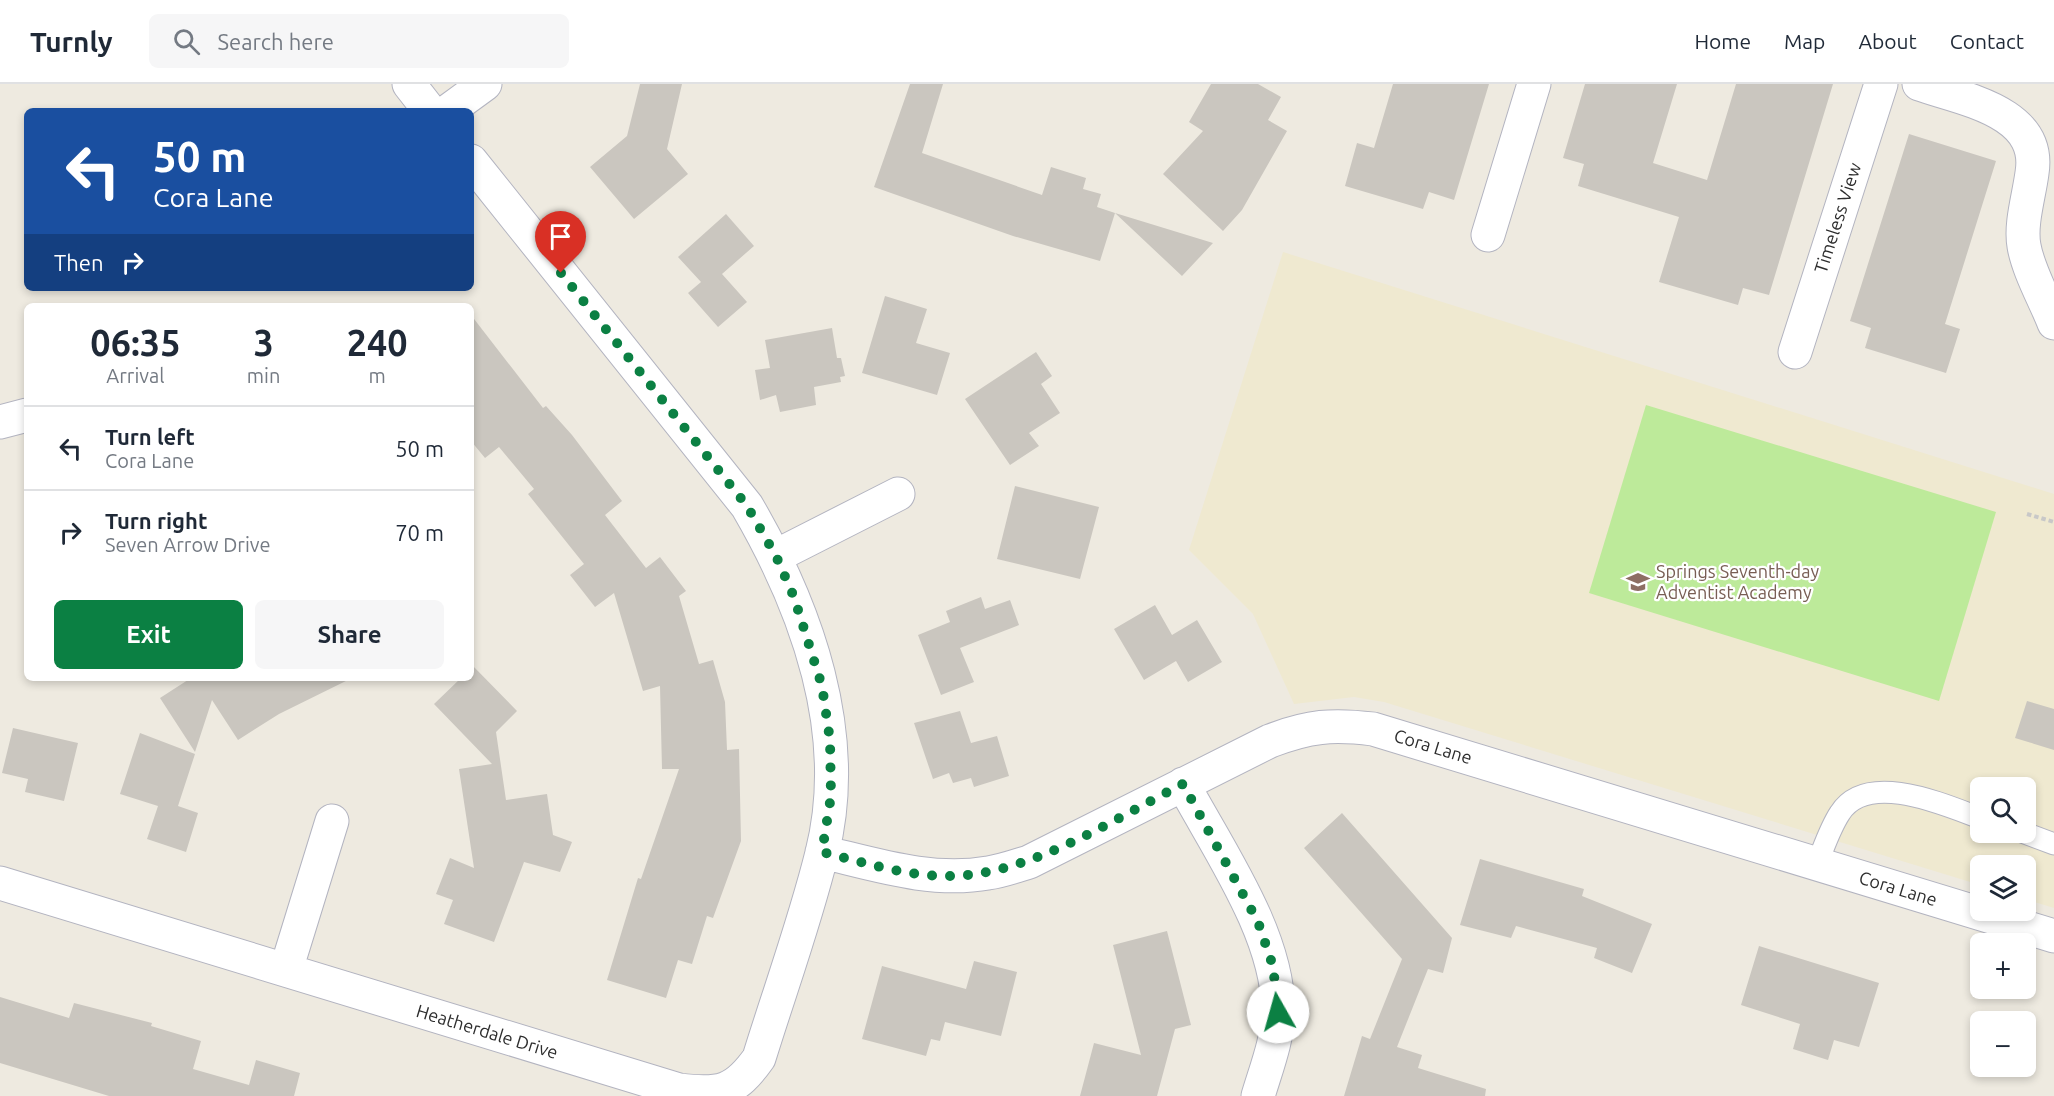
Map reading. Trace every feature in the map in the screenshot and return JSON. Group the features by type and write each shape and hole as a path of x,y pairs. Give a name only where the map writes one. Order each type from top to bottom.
{"street":[{"path":"409,84 428,108"},
{"path":"452,108 485,84"},
{"path":"1488,234 1534,84"},
{"name":"Timeless View","path":"1795,352 1881,84"},
{"path":"1919,84 1994,110 2016,122 2029,141 2033,169 2024,246 2054,323"},
{"name":"Heatherdale Drive","path":"0,883 679,1090 705,1093 726,1088 743,1080 759,1058 822,852 831,796 830,740 822,686 794,597 776,556 741,498 474,166"},
{"path":"0,422 24,416"},
{"path":"776,556 898,494"},
{"name":"Cora Lane","path":"822,852 902,872 943,876 988,873 1029,862 1270,741 1303,728 1337,724 1373,729 2054,936"},
{"path":"1183,784 1258,922 1273,966 1278,1012 1258,1096"},
{"path":"286,970 332,821"}],"lane":[{"path":"1817,864 1841,811 1857,798 1880,793 1912,794 1970,814"},
{"path":"2036,837 2054,844"}],"path":[{"path":"2027,514 2054,522"}],"shaded area":[{"name":"Springs Seventh-day Adventist Academy","path":"1283,252 2054,494 2054,908 2036,902 2036,855 1970,855 1970,882 1384,702 1354,697 1294,704 1253,614 1189,550"}],"green space":[{"path":"1646,405 1996,512 1939,701 1589,593"}],"building":[{"path":"640,84 682,84 667,149 688,174 634,219 590,167 627,136"},
{"path":"910,84 943,84 922,153 1042,195 1051,167 1086,178 1083,189 1101,194 1097,207 1115,213 1100,261 1013,236 874,187"},
{"path":"1211,84 1258,84 1281,97 1268,120 1287,131 1242,210 1223,231 1163,174 1203,131 1189,122"},
{"path":"1393,84 1489,84 1454,200 1429,192 1423,209 1345,186 1357,143 1374,148"},
{"path":"1585,84 1677,84 1653,163 1707,180 1736,84 1833,84 1769,295 1743,288 1738,305 1659,282 1679,217 1578,186 1584,164 1563,158"},
{"path":"1909,134 1996,161 1945,324 1960,329 1946,373 1865,348 1871,328 1850,321"},
{"path":"1115,213 1213,243 1182,276"},
{"path":"726,214 754,246 722,274 747,302 718,327 688,293 701,282 678,257"},
{"path":"885,296 927,309 916,343 950,353 937,395 862,373"},
{"path":"474,319 543,408 546,406 572,435 622,501 605,515 646,568 660,557 686,591 679,596 699,664 713,660 725,702 727,750 739,749 741,841 713,918 707,916 692,964 678,960 666,998 607,980 638,878 641,879 679,769 662,769 660,686 643,691 614,593 595,607 570,575 584,564 528,494 534,489 499,447 485,458 474,445"},
{"path":"832,328 837,358 841,358 845,376 840,377 841,382 814,387 816,405 780,412 776,395 760,400 755,370 770,368 765,340"},
{"path":"1036,352 1052,376 1041,384 1060,413 1029,433 1039,446 1010,465 965,399"},
{"path":"1015,486 1099,507 1080,579 997,559"},
{"path":"981,597 985,609 1010,600 1019,625 960,648 974,682 941,695 918,635 950,622 946,611"},
{"path":"1155,605 1172,635 1197,620 1222,662 1188,682 1176,661 1144,680 1114,629"},
{"path":"474,667 517,711 496,732 506,800 547,794 553,835 572,842 560,872 524,862 494,942 444,924 453,900 436,894 450,858 474,868 459,769 492,764 434,704 458,681 474,681"},
{"path":"186,681 346,681 279,714 238,740 212,700 195,752 160,698"},
{"path":"2027,701 2054,709 2054,750 2015,738"},
{"path":"960,711 971,743 997,736 1009,776 974,787 971,778 953,783 949,773 933,779 914,723"},
{"path":"13,728 78,743 64,801 25,792 28,779 2,773"},
{"path":"140,733 195,754 178,806 198,813 186,852 147,839 158,806 120,794"},
{"path":"1342,813 1452,938 1443,973 1428,969 1397,1047 1422,1055 1418,1068 1486,1089 1485,1096 1344,1096 1362,1036 1370,1039 1402,959 1304,848"},
{"path":"1480,859 1584,889 1582,896 1652,924 1632,973 1594,958 1597,948 1516,926 1511,938 1460,925"},
{"path":"1167,931 1191,1025 1175,1029 1157,1096 1080,1096 1094,1043 1141,1055 1113,945"},
{"path":"1759,946 1879,983 1859,1047 1834,1040 1828,1060 1793,1049 1800,1024 1741,1005"},
{"path":"974,961 1017,972 1001,1036 945,1022 940,1041 931,1039 926,1056 862,1039 882,966 966,989"},
{"path":"0,997 69,1018 74,1003 152,1023 151,1026 201,1041 193,1069 249,1085 256,1060 300,1073 294,1096 109,1096 0,1063"}],"place":[{"name":"Springs Seventh-day Adventist Academy","path":"1638,582"}],"route":[{"path":"561,273 747,506 776,556 794,597 822,686 830,740 831,796 822,852 902,872 943,876 988,873 1029,862 1183,784 1258,922 1273,966 1278,1012"}]}
